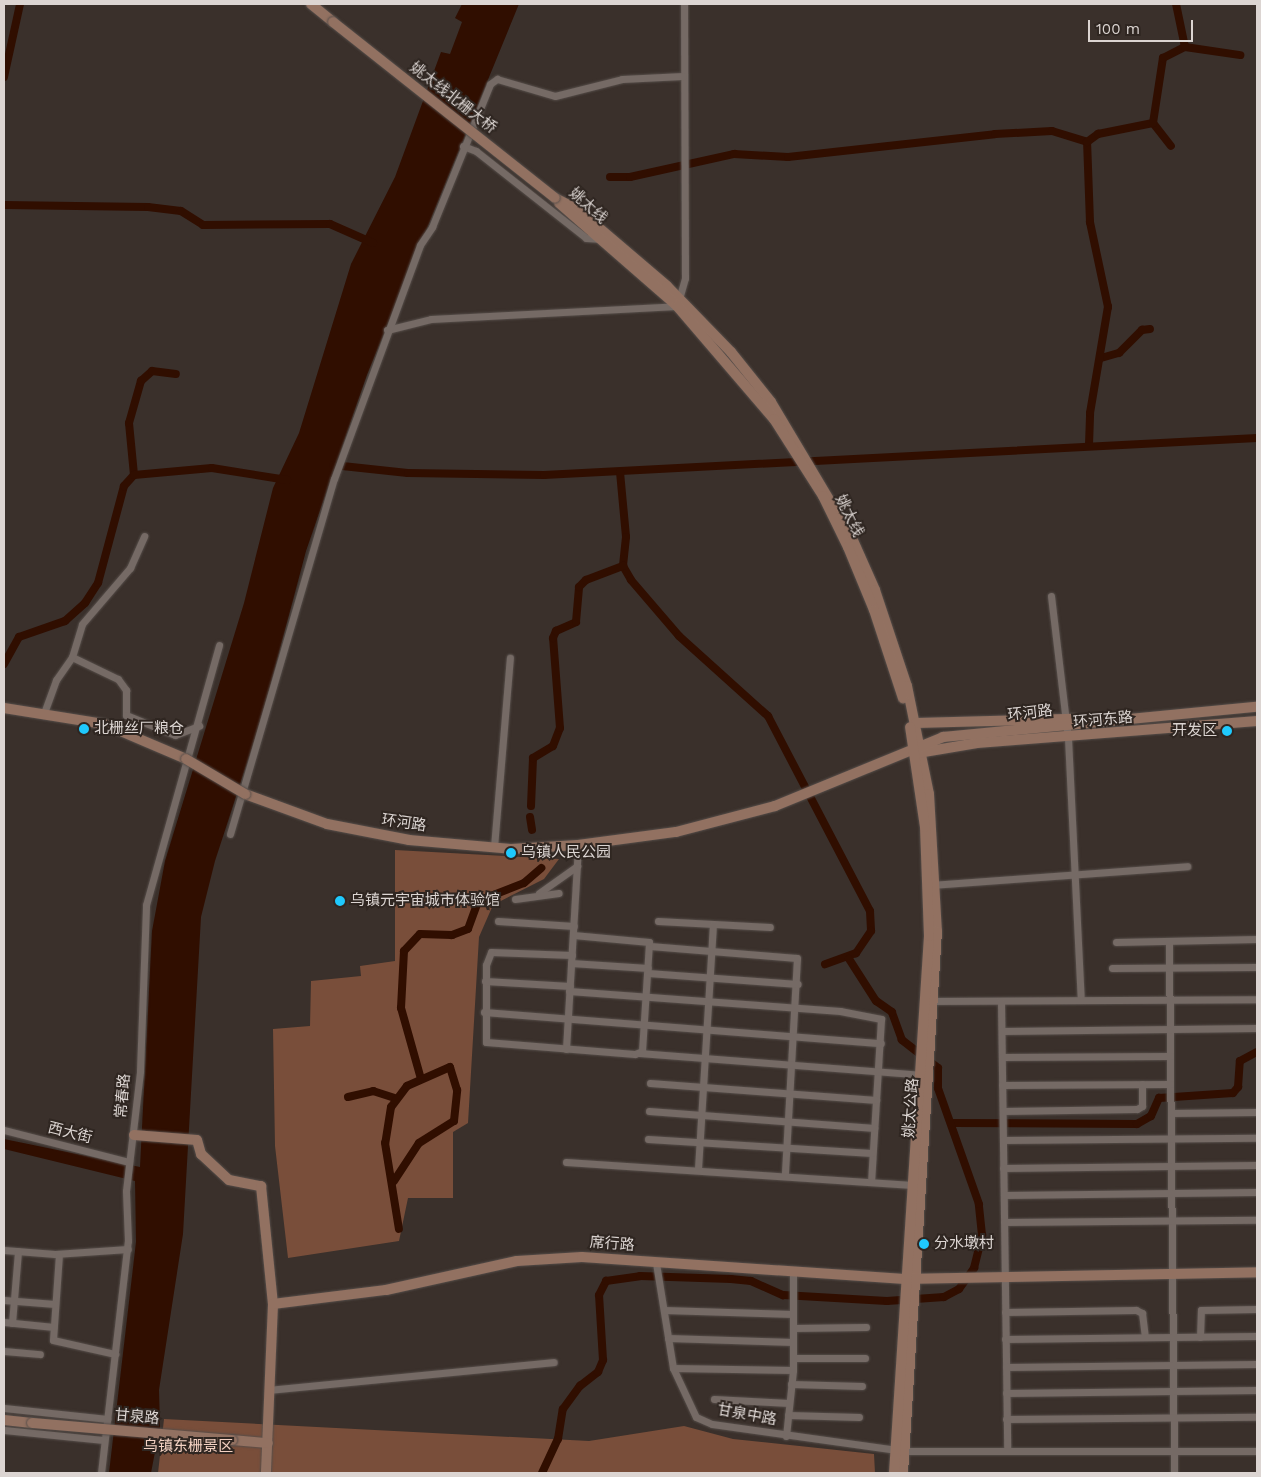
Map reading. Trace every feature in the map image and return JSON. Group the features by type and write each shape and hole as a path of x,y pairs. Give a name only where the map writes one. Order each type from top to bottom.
{"street":[{"name":"姚太线北栅大桥","path":"311,4 555,198"},
{"path":"387,330 431,319 678,303 685,278 684,4"},
{"path":"230,834 334,479 387,330 463,146 493,80 555,96 622,80 683,76"},
{"path":"463,146 476,151 586,238 602,239"},
{"name":"姚太线","path":"555,198 678,303"},
{"name":"姚太线","path":"555,198 588,218 678,303 739,374 797,447 818,481 876,590 916,723 918,750"},
{"name":"姚太线","path":"818,481 874,610 918,750"},
{"path":"44,713 56,680 72,657 82,624 130,568 144,536"},
{"path":"1051,596 1068,738 1073,875 1081,1000"},
{"name":"常春路","path":"101,1473 128,1249 126,1183 134,1135 146,906 199,726 219,645"},
{"path":"72,657 118,679 126,690 126,715 175,735 199,726"},
{"path":"494,847 510,658"},
{"name":"环河路","path":"9,709 44,713 122,730 186,759 245,794 351,830 494,847 578,845 676,832 848,784 943,737 1085,720 1257,707"},
{"path":"916,723 1046,717 1085,720"},
{"name":"环河东路","path":"918,750 1257,721"},
{"name":"姚太公路","path":"918,750 933,884 930,1051 924,1075"},
{"path":"566,1049 578,845"},
{"path":"539,893 577,866"},
{"path":"933,884 1187,866"},
{"path":"515,899 539,893 559,893"},
{"path":"658,921 770,928"},
{"path":"498,922 574,926"},
{"path":"698,1169 713,924"},
{"path":"573,935 641,938 650,946 792,956 799,963 785,1175"},
{"path":"1116,942 1257,939"},
{"path":"1169,941 1174,1473"},
{"path":"639,1053 645,1024 650,946"},
{"path":"798,984 710,977 496,951 488,956 485,981 484,1038 492,1046 639,1053 924,1075"},
{"path":"1112,968 1257,967"},
{"path":"485,981 646,997 796,1007 877,1017 881,1020 871,1181"},
{"path":"930,1001 1257,998"},
{"name":"姚太公路","path":"902,1473 900,1449 924,1075 922,1042 930,1001"},
{"path":"1001,1001 1007,1451"},
{"path":"484,1012 880,1043"},
{"path":"1002,1031 1257,1028"},
{"path":"1002,1057 1170,1056"},
{"path":"650,1083 876,1100"},
{"path":"1002,1085 1142,1084 1170,1086"},
{"path":"1003,1114 1137,1109 1142,1106 1142,1084"},
{"path":"649,1111 874,1128"},
{"path":"1171,1113 1257,1112"},
{"name":"西大街","path":"4,1130 129,1164"},
{"path":"134,1135 197,1140 201,1154 228,1180 261,1186 273,1304 266,1473"},
{"path":"1003,1140 1257,1138"},
{"path":"648,1139 872,1153"},
{"path":"566,1162 698,1169 917,1185"},
{"path":"1003,1168 1257,1165"},
{"path":"1004,1195 1257,1192"},
{"path":"1004,1222 1257,1220"},
{"path":"4,1250 59,1254 128,1249"},
{"path":"12,1323 18,1251"},
{"path":"59,1254 54,1327 56,1343 115,1354"},
{"name":"席行路","path":"273,1304 386,1290 517,1261 582,1257 657,1266 912,1279 1005,1279 1257,1272"},
{"name":"甘泉中路","path":"657,1266 673,1368 696,1417 786,1436 900,1449 1257,1451"},
{"path":"786,1436 793,1358 793,1272"},
{"path":"4,1300 55,1304"},
{"path":"1200,1337 1201,1310 1257,1309"},
{"path":"664,1310 793,1314"},
{"path":"1005,1312 1136,1310 1142,1313 1145,1337"},
{"path":"4,1322 54,1327"},
{"path":"793,1328 866,1328"},
{"path":"1005,1339 1257,1336"},
{"path":"668,1338 793,1342"},
{"path":"4,1351 40,1354"},
{"path":"793,1358 865,1358"},
{"path":"269,1390 554,1362"},
{"path":"1006,1367 1257,1364"},
{"path":"673,1368 792,1370"},
{"path":"791,1384 862,1386"},
{"path":"1006,1393 1257,1390"},
{"path":"714,1399 789,1403"},
{"path":"4,1408 107,1419"},
{"path":"788,1415 860,1417"},
{"path":"1006,1419 1257,1418"},
{"name":"甘泉路","path":"4,1420 268,1443"},
{"path":"4,1430 104,1440"},
{"name":"姚太公路","path":"894,1473 900,1449"}],"green space":[{"path":"395,850 559,859 544,879 493,905 479,937 468,1123 453,1132 453,1198 408,1198 399,1241 288,1258 275,1146 273,1029 310,1026 311,981 361,976 360,966 395,961"},
{"name":"乌镇东栅景区","path":"164,1419 589,1441 684,1426 733,1439 874,1454 875,1473 158,1473"}],"shaded area":[{"path":"462,4 519,4 367,375 306,551 262,717 215,861 201,917 183,1234 159,1390 160,1426 151,1473 109,1473 136,1242 135,1181 4,1149 4,1139 140,1167 152,931 165,861 244,603 273,488 299,433 351,264 395,177 441,52 450,54 462,22 455,18"}],"waterway":[{"path":"4,77 20,4"},
{"path":"1089,445 1090,413 1108,307 1090,222 1087,142 1098,134 1153,123 1163,58 1185,47 1176,4"},
{"path":"1185,47 1240,55"},
{"path":"1153,123 1171,146"},
{"path":"610,177 630,177 734,154 788,157 995,134 1052,131 1087,142"},
{"path":"4,205 148,207 181,211 203,225 330,224 373,243"},
{"path":"1101,358 1119,353 1142,330 1150,329"},
{"path":"134,475 129,423 141,381 152,371 176,374"},
{"path":"333,465 408,473 544,475 1257,438"},
{"path":"4,664 19,637 65,621 85,603 98,583 124,486 134,475 212,468 287,480"},
{"path":"620,472 626,537 623,566 631,580 679,636 768,716 870,911 871,931 856,953 825,964"},
{"path":"531,806 533,758 553,746 560,728 553,638 556,631 576,622 579,587 586,580 623,566"},
{"path":"530,817 532,830"},
{"path":"421,1079 401,1008 404,951 420,934 452,935 468,929 478,901 524,883 541,868"},
{"path":"542,1473 558,1439 563,1409 580,1386 598,1372 603,1360 599,1295 606,1281 640,1276 731,1279 751,1281 783,1295 887,1301 944,1297 959,1289 974,1268 982,1235 979,1204 938,1088 938,1068 902,1040 892,1012 876,1001 849,959"},
{"path":"954,1123 1137,1124 1151,1116 1159,1098 1233,1093 1238,1087 1240,1061 1257,1052"},
{"path":"394,1181 419,1143 454,1121 457,1090 450,1067 407,1086 391,1107 385,1143 399,1229"},
{"path":"348,1097 373,1091 394,1098"}],"place":[{"name":"北栅丝厂粮仓","path":"84,729"},
{"name":"开发区","path":"1227,731"},
{"name":"乌镇人民公园","path":"511,853"},
{"name":"乌镇元宇宙城市体验馆","path":"340,901"},
{"name":"分水墩村","path":"924,1244"}]}
